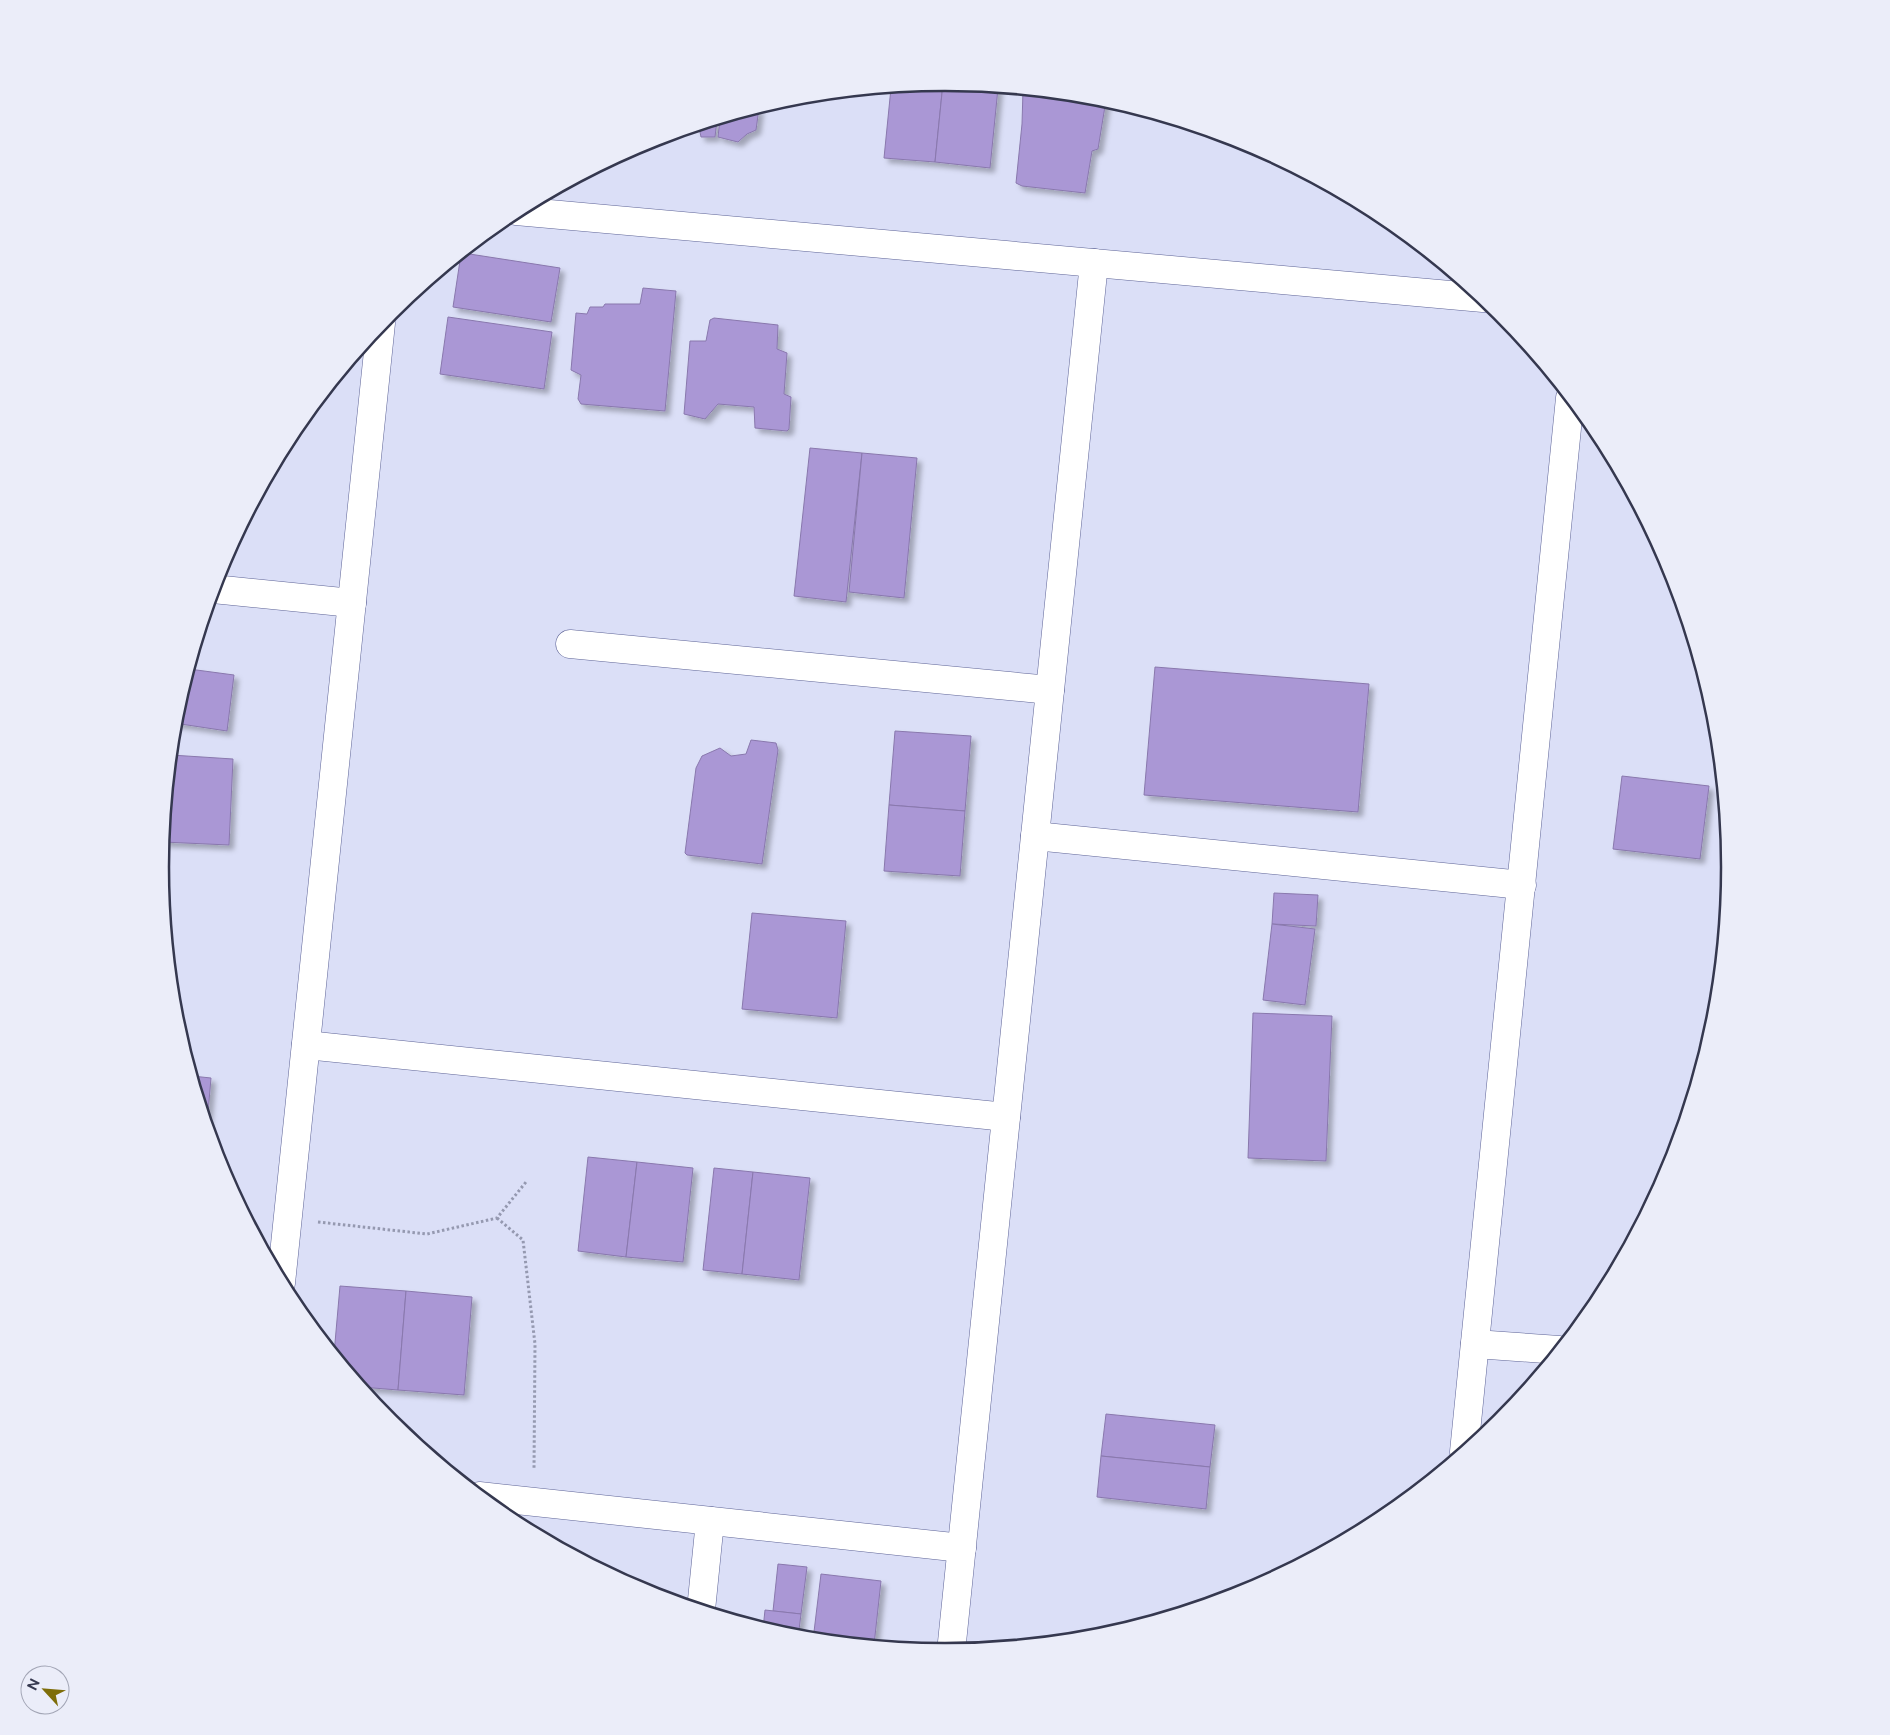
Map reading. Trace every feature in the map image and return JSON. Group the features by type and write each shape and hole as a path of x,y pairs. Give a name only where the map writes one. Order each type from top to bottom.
{"street":[{"path":"530,212 1471,297"},
{"path":"953,1644 1094,263"},
{"path":"282,1271 380,336"},
{"path":"1465,1443 1569,407"},
{"path":"221,590 352,603"},
{"path":"570,644 1050,690"},
{"path":"1035,836 1522,885"},
{"path":"306,1045 1006,1116"},
{"path":"1476,1344 1553,1350"},
{"path":"492,1497 962,1548"},
{"path":"702,1605 710,1521"}],"path":[{"path":"288,1219 427,1234 497,1218 526,1182"},
{"path":"497,1218 523,1240 535,1344 534,1502"}],"building":[{"path":"942,91 935,162 884,158 890,93"},
{"path":"942,91 997,93 990,168 935,162"},
{"path":"1023,96 1105,108 1098,149 1092,151 1085,193 1022,186 1016,183"},
{"path":"758,115 756,130 747,134 738,142 718,137 719,125"},
{"path":"716,126 715,137 701,137 700,131"},
{"path":"470,254 560,268 551,322 453,307 460,262"},
{"path":"643,288 676,291 665,411 581,404 578,399 581,375 571,370 576,313 587,314 590,307 603,307 605,304 640,304"},
{"path":"448,317 552,332 544,389 440,374"},
{"path":"714,318 778,325 777,349 787,353 784,394 791,397 789,429 787,431 755,428 754,407 718,404 705,419 684,414 690,341 706,341 710,320"},
{"path":"810,448 862,453 846,602 794,596"},
{"path":"862,453 917,458 904,598 849,592"},
{"path":"1155,667 1369,684 1358,812 1144,795"},
{"path":"194,670 234,675 227,731 183,724"},
{"path":"895,731 971,736 965,811 889,805"},
{"path":"751,740 776,743 778,750 762,864 687,855 685,853 696,768 702,756 720,748 731,756 746,754"},
{"path":"177,755 233,759 229,845 170,842 170,817"},
{"path":"1622,776 1709,786 1700,859 1613,849"},
{"path":"889,805 965,811 960,876 884,871"},
{"path":"1274,893 1318,895 1316,926 1272,924"},
{"path":"752,913 846,921 837,1018 742,1009"},
{"path":"1272,924 1315,929 1305,1005 1263,1000"},
{"path":"1253,1013 1332,1016 1326,1161 1248,1158"},
{"path":"198,1077 211,1078 208,1111"},
{"path":"588,1157 637,1162 626,1257 578,1251"},
{"path":"637,1162 693,1168 683,1262 626,1257"},
{"path":"714,1168 753,1172 742,1274 703,1270"},
{"path":"753,1172 810,1178 799,1280 742,1274"},
{"path":"340,1286 406,1291 398,1390 369,1388 335,1347"},
{"path":"406,1291 472,1297 464,1395 398,1390"},
{"path":"1106,1414 1215,1425 1210,1467 1101,1456"},
{"path":"1101,1456 1210,1467 1206,1509 1097,1497"},
{"path":"778,1564 807,1567 801,1614 773,1611"},
{"path":"821,1574 881,1581 875,1640 814,1632"},
{"path":"765,1610 801,1614 799,1630 764,1622"}]}
